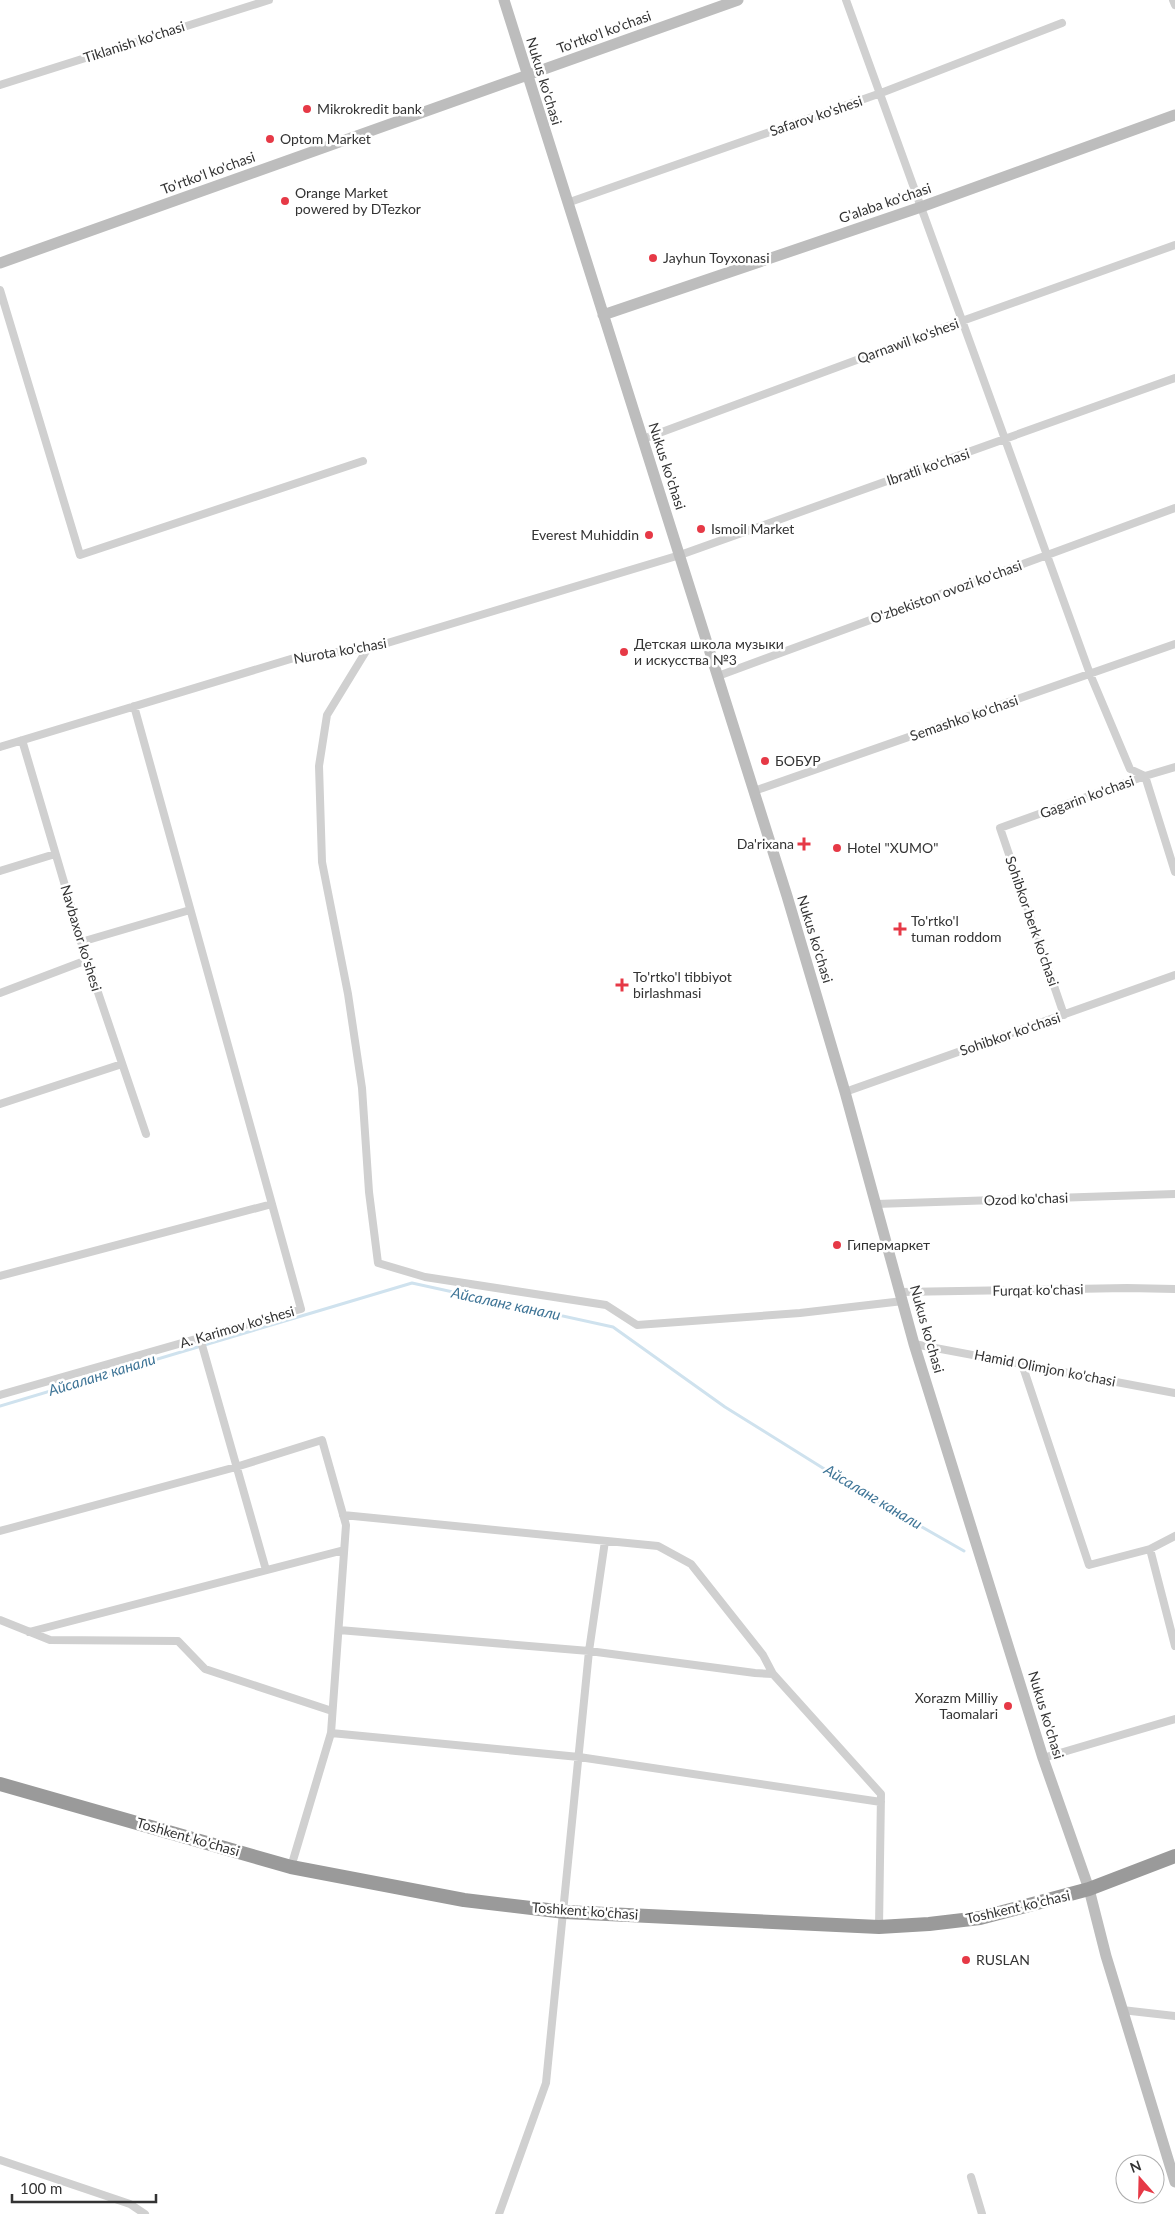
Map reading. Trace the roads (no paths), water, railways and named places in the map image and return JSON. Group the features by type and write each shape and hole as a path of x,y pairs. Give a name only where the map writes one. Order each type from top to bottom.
{"highway":[{"name":"Toshkent ko'chasi","path":"0,1784 291,1867 464,1900 565,1912 879,1927 929,1924 980,1918 1089,1889 1175,1856"}],"main road":[{"name":"Nukus ko'chasi","path":"504,0 754,791 845,1092 914,1344 1043,1758 1089,1889 1122,2010 1175,2182"},
{"name":"To'rtko'l ko'chasi","path":"0,263 738,0"},
{"name":"G'alaba ko'chasi","path":"603,315 921,207 1175,115"}],"street":[{"name":"Tiklanish ko'chasi","path":"0,85 268,0"},
{"path":"846,0 1090,674 1130,770 1145,776 1175,872"},
{"path":"1173,0 1175,5"},
{"name":"Safarov ko'shesi","path":"567,203 881,93 1062,23"},
{"name":"Qarnawil ko'shesi","path":"643,439 962,321 1175,245"},
{"path":"0,290 80,555 363,461"},
{"name":"Ibratli ko'chasi","path":"680,555 1175,378"},
{"name":"O'zbekiston ovozi ko'chasi","path":"718,676 1175,508"},
{"name":"Nurota ko'chasi","path":"0,747 294,658 368,648 680,555"},
{"name":"Semashko ko'chasi","path":"754,791 1175,644"},
{"name":"Furqat ko'chasi","path":"368,648 327,714 318,766 322,862 348,994 362,1088 370,1192 378,1263 425,1277 606,1305 637,1325 800,1313 901,1296 1127,1288 1175,1289"},
{"path":"0,1276 272,1204 134,706"},
{"name":"Navbaxor ko'shesi","path":"22,740 81,942 146,1134"},
{"name":"Gagarin ko'chasi","path":"1000,828 1175,767"},
{"name":"Sohibkor berk ko'chasi","path":"1000,828 1064,1014"},
{"path":"0,872 55,854"},
{"path":"81,942 190,910"},
{"path":"0,993 87,960"},
{"name":"Sohibkor ko'chasi","path":"845,1092 1175,975"},
{"path":"0,1104 122,1064"},
{"name":"Ozod ko'chasi","path":"876,1204 1175,1194"},
{"name":"A. Karimov ko'shesi","path":"0,1394 301,1309 272,1204"},
{"path":"200,1338 266,1570"},
{"name":"Hamid Olimjon ko'chasi","path":"914,1344 1175,1393"},
{"path":"1022,1364 1089,1565 1150,1549 1175,1536"},
{"path":"0,1531 236,1467 322,1440 346,1525 339,1630 331,1733 291,1867"},
{"path":"344,1515 658,1546 691,1564 763,1655 773,1674 881,1794 879,1927"},
{"path":"499,2214 546,2083 565,1912 589,1651 605,1541"},
{"path":"1150,1549 1175,1646"},
{"path":"29,1632 344,1550"},
{"path":"0,1620 50,1640 178,1642 206,1669 332,1711"},
{"path":"339,1630 589,1651 773,1674"},
{"path":"1043,1758 1175,1719"},
{"path":"331,1733 578,1757 881,1802"},
{"path":"1122,2010 1175,2016"},
{"path":"0,2160 130,2204 145,2214"},
{"path":"971,2177 982,2214"}],"waterway":[{"name":"Айсаланг канали","path":"0,1406 412,1283 613,1327 725,1407 866,1495 964,1551"}],"place":[{"name":"Mikrokredit bank","path":"307,109"},
{"name":"Optom Market","path":"270,139"},
{"name":"Orange Market powered by DTezkor","path":"285,201"},
{"name":"Jayhun Toyxonasi","path":"653,258"},
{"name":"Ismoil Market","path":"701,529"},
{"name":"Everest Muhiddin","path":"649,535"},
{"name":"Детская школа музыки и искусства №3","path":"624,652"},
{"name":"БОБУР","path":"765,761"},
{"name":"Da'rixana","path":"804,844"},
{"name":"Hotel \"XUMO\"","path":"837,848"},
{"name":"To'rtko'l tuman roddom","path":"900,929"},
{"name":"To'rtko'l tibbiyot birlashmasi","path":"622,985"},
{"name":"Гипермаркет","path":"837,1245"},
{"name":"Xorazm Milliy Taomalari","path":"1008,1706"},
{"name":"RUSLAN","path":"966,1960"}]}
